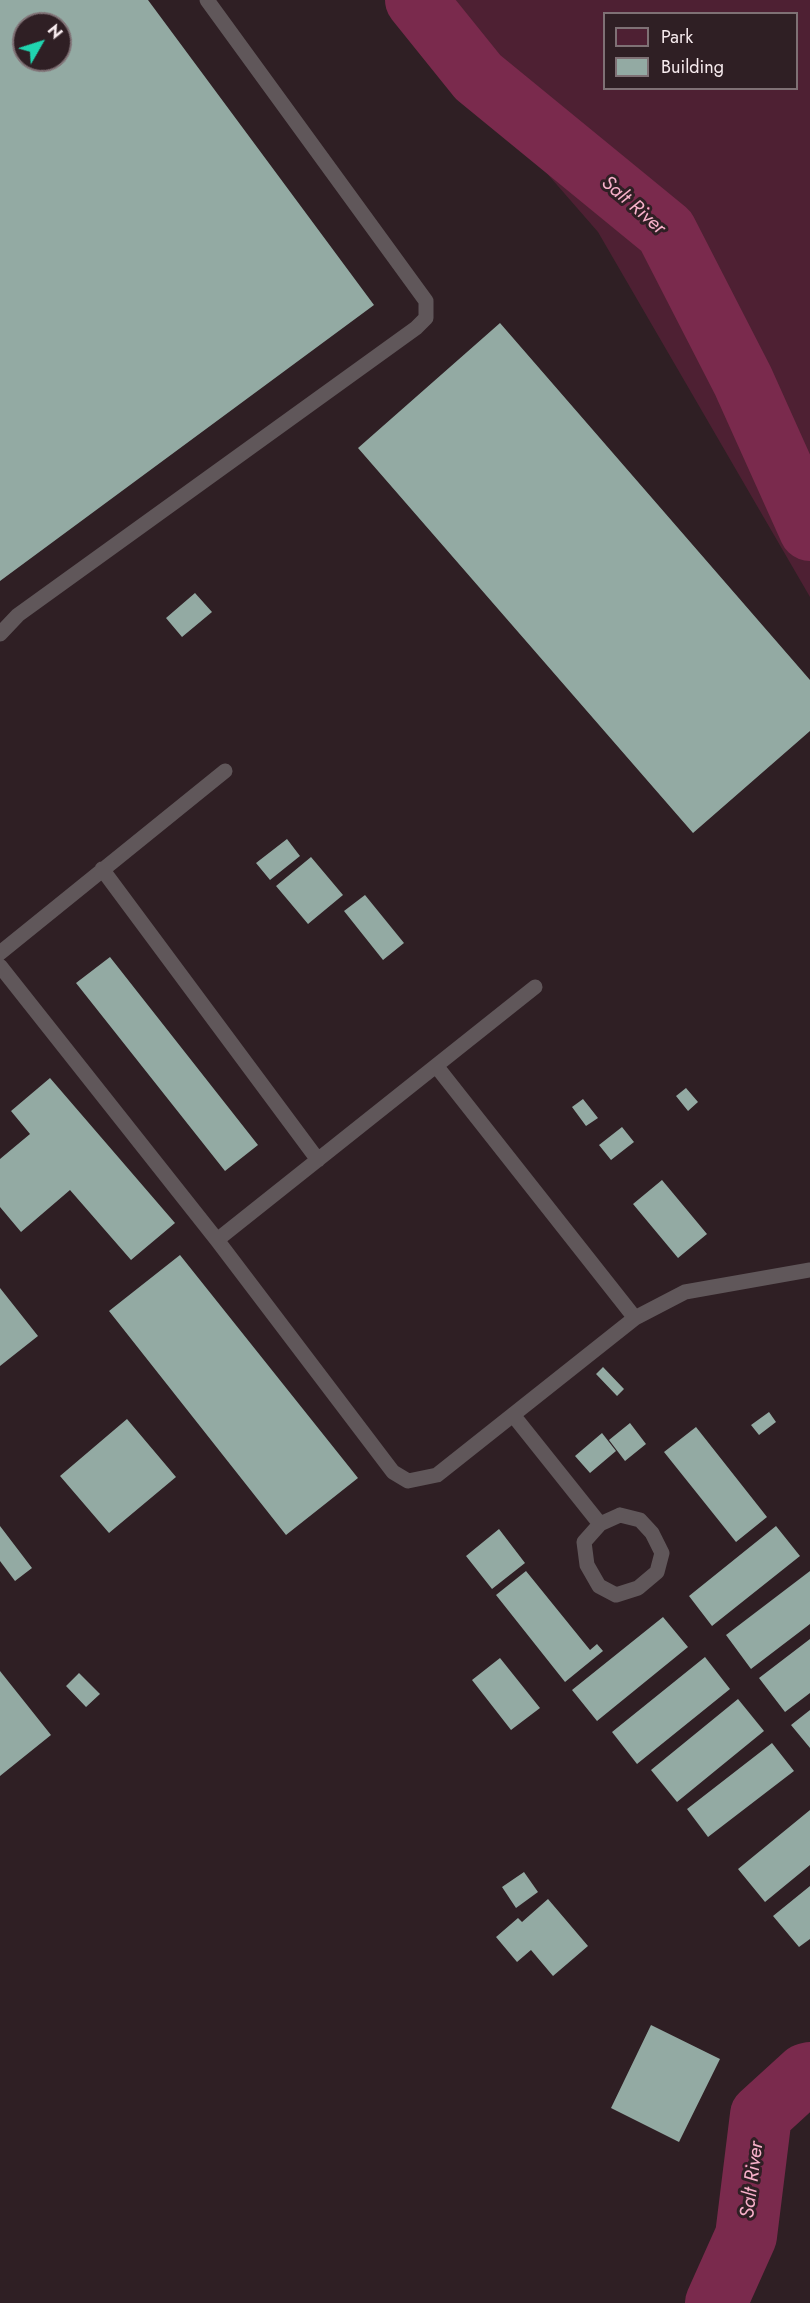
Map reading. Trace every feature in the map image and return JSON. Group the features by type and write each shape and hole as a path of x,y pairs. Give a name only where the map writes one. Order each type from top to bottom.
{"lane":[{"path":"0,634 18,615 416,328 426,318 426,301 207,0"},
{"path":"0,953 225,771"},
{"path":"102,869 318,1160"},
{"path":"0,966 217,1240 393,1472 408,1481 437,1475 635,1318 685,1292 810,1270"},
{"path":"217,1240 536,987"},
{"path":"437,1067 635,1318"},
{"path":"513,1415 600,1524"},
{"path":"620,1515 640,1520 652,1533 662,1553 657,1572 638,1588 616,1595 599,1586 587,1565 584,1542 600,1524 620,1515"}],"green space":[{"path":"396,0 810,0 810,597 598,232"}],"building":[{"path":"0,0 148,0 374,305 0,581"},
{"path":"500,323 810,680 810,731 693,833 358,448"},
{"path":"195,593 212,612 182,637 166,618"},
{"path":"287,839 300,856 270,880 256,863"},
{"path":"311,857 343,895 308,924 276,886"},
{"path":"365,895 404,943 383,960 344,911"},
{"path":"110,957 258,1145 225,1171 76,983"},
{"path":"50,1078 175,1223 131,1260 70,1190 21,1232 0,1207 0,1159 30,1134 11,1111"},
{"path":"686,1088 698,1102 688,1111 676,1096"},
{"path":"583,1099 598,1118 586,1126 572,1107"},
{"path":"622,1127 634,1142 611,1160 599,1145"},
{"path":"662,1180 707,1234 678,1258 633,1204"},
{"path":"180,1255 358,1478 286,1535 109,1311"},
{"path":"0,1288 38,1336 0,1366"},
{"path":"603,1367 624,1389 617,1396 596,1374"},
{"path":"769,1412 776,1422 759,1435 751,1425"},
{"path":"127,1419 176,1477 109,1533 60,1476"},
{"path":"630,1423 646,1444 625,1461 609,1440"},
{"path":"696,1427 767,1517 736,1542 664,1452"},
{"path":"602,1433 616,1451 590,1473 575,1456"},
{"path":"0,1526 32,1568 15,1581 0,1561"},
{"path":"776,1526 800,1556 712,1626 689,1596"},
{"path":"499,1529 525,1563 492,1589 466,1556"},
{"path":"526,1571 590,1650 597,1644 603,1651 565,1682 496,1595"},
{"path":"810,1571 810,1624 751,1669 726,1635"},
{"path":"663,1617 688,1647 597,1721 572,1690"},
{"path":"810,1639 810,1693 785,1712 759,1678"},
{"path":"705,1657 730,1689 637,1764 612,1732"},
{"path":"500,1658 540,1708 511,1730 472,1680"},
{"path":"0,1671 51,1735 0,1776"},
{"path":"79,1673 100,1694 86,1707 66,1686"},
{"path":"738,1699 764,1731 677,1802 651,1770"},
{"path":"810,1710 810,1748 791,1725"},
{"path":"772,1743 794,1771 708,1837 687,1809"},
{"path":"810,1810 810,1865 765,1902 738,1869"},
{"path":"524,1872 538,1892 516,1908 502,1887"},
{"path":"810,1886 810,1939 799,1947 773,1916"},
{"path":"548,1899 588,1946 553,1976 531,1950 517,1962 496,1937 518,1918 522,1922"},
{"path":"651,2025 720,2059 679,2142 611,2108"}],"waterway":[{"name":"Salt River","path":"416,0 478,77 666,231 743,381 810,530"},
{"name":"Salt River","path":"716,2303 746,2236 761,2115 806,2074 810,2073"}]}
